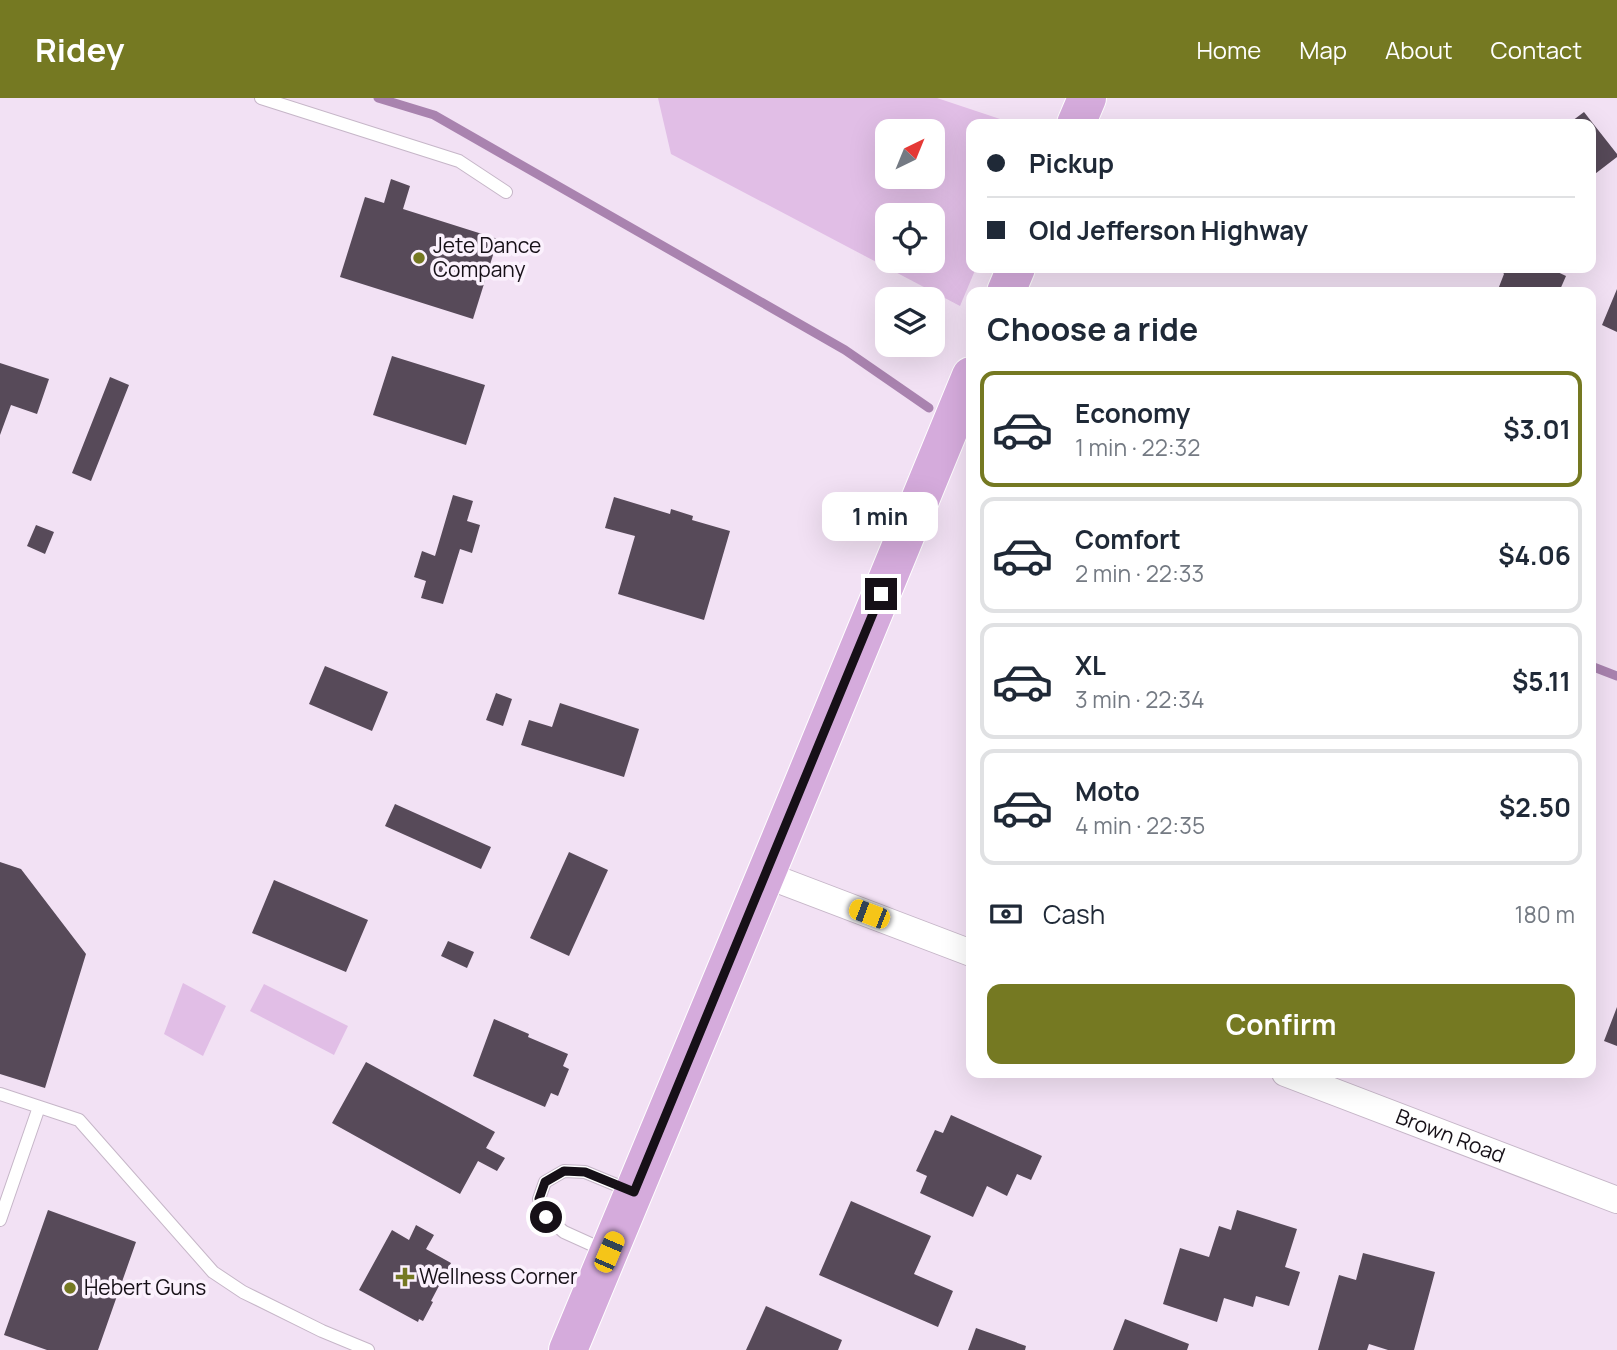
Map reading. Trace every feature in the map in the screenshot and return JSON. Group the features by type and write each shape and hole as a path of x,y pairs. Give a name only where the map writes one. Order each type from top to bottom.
{"main road":[{"path":"1078,119 1087,98"},
{"path":"568,1350 966,388"}],"street":[{"path":"766,875 966,951"},
{"name":"Brown Road","path":"1298,1078 1617,1200"}],"lane":[{"path":"261,98 459,160 506,192"},
{"path":"0,1094 79,1120 213,1272 322,1331 368,1350"},
{"path":"0,1220 39,1107"},
{"path":"609,1252 564,1232 546,1217 539,1199 545,1182 564,1171 585,1172 634,1192"}],"shaded area":[{"path":"658,98 937,98 1000,119 966,119 966,273 974,273 960,306 945,298 945,287 924,287 897,273 945,273 945,203 875,203 875,261 671,154"},
{"path":"183,983 226,1006 203,1056 164,1034"},
{"path":"264,984 348,1026 334,1055 250,1011"}],"building":[{"path":"1584,112 1590,119 1575,119"},
{"path":"1596,127 1617,154 1617,157 1596,173"},
{"name":"Jete Dance Company","path":"391,179 410,186 403,209 498,239 473,319 340,277 365,197 384,203"},
{"path":"1560,273 1566,276 1561,287 1499,287 1504,274"},
{"path":"1617,289 1617,332 1602,325"},
{"path":"392,356 485,385 466,445 373,415"},
{"path":"0,363 49,379 37,414 11,405 0,435"},
{"path":"110,377 129,385 91,481 72,473"},
{"path":"453,495 473,501 467,521 480,525 472,553 460,549 443,604 421,598 426,581 414,577 422,551 435,556"},
{"path":"614,497 670,514 671,509 693,516 692,520 730,531 704,620 618,594 635,536 605,528"},
{"path":"36,525 54,532 45,554 27,546"},
{"path":"325,666 388,692 372,731 309,704"},
{"path":"496,693 512,699 503,726 486,720"},
{"path":"560,703 639,729 624,777 521,745 529,720 552,727"},
{"path":"395,804 491,847 481,869 385,826"},
{"path":"569,852 608,870 569,956 530,938"},
{"path":"0,862 21,869 86,954 45,1088 0,1074"},
{"path":"274,880 368,920 346,972 252,933"},
{"path":"448,941 474,952 467,968 441,956"},
{"path":"1617,1007 1617,1046 1604,1041"},
{"path":"494,1019 568,1054 563,1066 569,1069 558,1096 551,1093 545,1107 473,1076"},
{"path":"366,1062 495,1132 486,1148 505,1158 497,1171 478,1161 460,1194 332,1123"},
{"path":"951,1115 1042,1156 1031,1180 1017,1174 1007,1196 987,1186 973,1217 920,1193 927,1176 916,1171 935,1130 943,1133"},
{"path":"851,1201 931,1236 914,1274 953,1291 938,1327 819,1275"},
{"name":"Hebert Guns","path":"48,1210 136,1242 98,1350 47,1350 4,1335"},
{"path":"1237,1210 1297,1229 1285,1267 1300,1272 1289,1306 1256,1296 1253,1307 1224,1298 1217,1322 1163,1304 1180,1248 1209,1257 1219,1226 1231,1230"},
{"name":"Wellness Corner","path":"416,1225 434,1235 426,1249 451,1263 423,1321 419,1319 418,1322 359,1290 392,1230 409,1240"},
{"path":"1363,1253 1435,1272 1414,1350 1388,1350 1369,1344 1367,1350 1318,1350 1339,1275 1356,1280"},
{"path":"766,1306 842,1340 838,1350 746,1350"},
{"path":"1125,1319 1189,1344 1187,1350 1113,1350"},
{"path":"976,1328 1026,1346 1025,1350 968,1350"}],"waterway":[{"path":"378,98 434,115 845,350 929,408"},
{"path":"1596,668 1617,676"}],"place":[{"name":"Jete Dance Company","path":"419,258"},
{"name":"Wellness Corner","path":"405,1277"},
{"name":"Hebert Guns","path":"70,1288"}],"route":[{"path":"546,1217 539,1199 545,1182 564,1171 585,1172 634,1192 881,594"}]}
